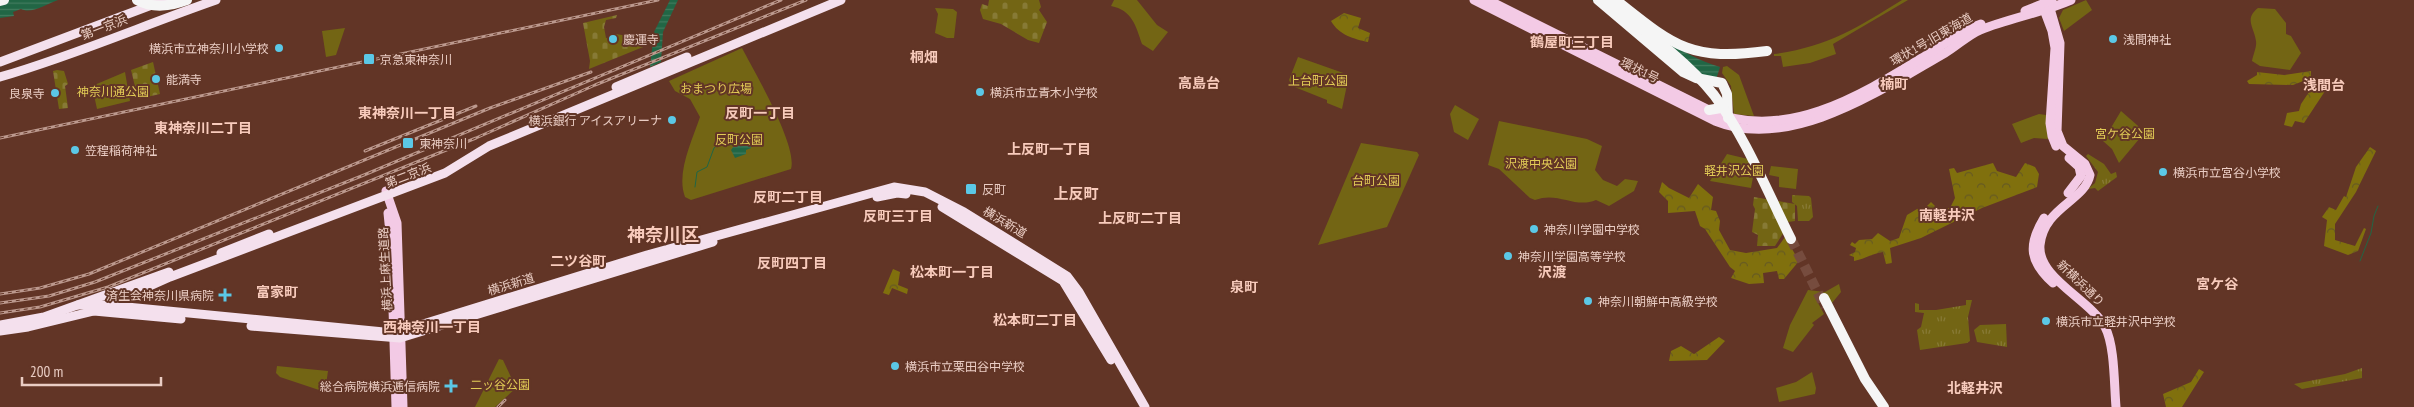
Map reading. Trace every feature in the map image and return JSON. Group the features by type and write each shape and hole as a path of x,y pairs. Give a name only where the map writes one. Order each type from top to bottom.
{"highway":[{"path":"0,1 4,0"},
{"path":"137,0 150,5 162,6 187,0"},
{"name":"第一京浜","path":"0,62 166,0"},
{"name":"第一京浜","path":"0,77 50,62 123,33 216,0"},
{"name":"第二京浜","path":"0,331 28,327 94,311 170,277 385,195 442,169 484,143 827,0"},
{"name":"第二京浜","path":"0,325 44,318 445,173 489,146 841,0"},
{"path":"1598,0 1688,75 1722,84 1726,89 1727,101 1724,120"},
{"path":"1605,0 1687,67 1714,96 1737,132 1792,239 1739,131 1717,95 1688,65 1610,0"},
{"path":"1616,0 1666,39 1694,51 1722,55 1768,52"},
{"path":"116,18 123,33"},
{"path":"1709,110 1721,108 1727,101"},
{"name":"横浜新道","path":"78,305 106,305 397,336 647,255 894,187 925,192 964,212 1067,276 1079,292 1145,407"},
{"name":"横浜新道","path":"94,311 397,336 711,242 886,194 904,194 926,198 1063,281 1140,407"},
{"path":"1824,298 1865,379 1884,407"}],"main road":[{"name":"環状1号","path":"1474,0 1724,120"},
{"name":"環状1号","path":"1488,0 1709,110 1724,120"},
{"path":"2046,4 2071,0"},
{"name":"環状1号;旧東海道","path":"1724,120 1773,127 1815,120 1832,115 1883,89 1980,30 2046,4"},
{"name":"新横浜通り","path":"2046,4 2054,48 2051,132 2057,147 2079,167 2082,176 2077,184 2049,211 2041,222 2034,240 2033,256 2037,266 2045,275 2089,315 2099,327 2105,342 2111,407"},
{"name":"新横浜通り","path":"2046,4 2060,43 2057,131 2063,146 2086,164 2090,175 2086,184 2048,221 2041,241 2041,256 2050,272 2094,312 2105,326 2110,341 2116,407"},
{"name":"横浜上麻生道路","path":"385,195 396,223 396,407"},
{"name":"横浜上麻生道路","path":"397,336 403,407"}],"green space":[{"path":"989,0 1039,0 1041,7 1039,10 1047,22 1039,43 1028,40 1001,24 983,19 980,10 982,4 988,6"},
{"path":"1114,0 1137,0 1157,25 1168,32 1153,51 1142,44 1135,25 1128,15 1124,11 1111,6"},
{"path":"1902,0 1908,0 1833,44 1836,54 1810,63 1783,67 1781,56 1774,56 1774,54 1810,47 1841,35"},
{"path":"2086,0 2092,10 2064,31 2059,18 2063,10"},
{"path":"935,8 953,9 957,12 954,38 947,38 935,33 938,14"},
{"path":"2258,8 2275,9 2286,23 2286,34 2291,36 2301,53 2290,70 2260,66 2252,61 2256,43 2251,20"},
{"path":"1344,13 1361,18 1358,28 1370,33 1368,42 1347,36 1334,26 1331,21"},
{"name":"慶運寺","path":"617,15 616,18 606,20 604,27 606,38 614,37 615,34 636,37 636,39 644,40 643,47 589,69 590,61 583,23"},
{"path":"345,28 336,55 326,57 322,31"},
{"name":"反町公園","path":"742,48 765,90 782,127 791,158 791,169 691,200 685,197 682,178 686,157 700,117 690,99 675,91 669,81"},
{"name":"上台町公園","path":"1298,57 1349,75 1342,109 1327,103 1327,100 1292,86 1289,80"},
{"path":"153,62 160,94 138,99 131,70"},
{"path":"1727,66 1739,75 1754,116 1734,114 1731,86 1722,73 1723,67"},
{"path":"53,71 64,71 68,84 65,86 68,108 59,109"},
{"path":"2311,71 2311,78 2293,85 2249,84 2247,81 2257,75 2257,72 2284,75"},
{"name":"神奈川通公園","path":"125,72 130,101 97,109 92,86"},
{"path":"2326,80 2337,83 2334,87 2329,85 2304,123 2295,121 2292,127 2284,125 2287,113 2299,111 2301,104 2313,86 2319,88"},
{"path":"1455,105 1479,119 1468,140 1454,132 1450,114"},
{"name":"宮ケ谷公園","path":"2121,111 2145,132 2119,163 2112,149 2103,141"},
{"path":"2039,114 2046,115 2048,139 2034,138 2021,143 2012,124"},
{"name":"沢渡中央公園","path":"1499,121 1587,139 1602,146 1595,170 1603,180 1617,186 1625,179 1638,181 1634,191 1609,206 1596,200 1581,203 1551,197 1535,200 1530,198 1499,169 1488,165"},
{"name":"台町公園","path":"1361,143 1417,152 1419,155 1387,227 1318,245"},
{"path":"2370,147 2376,151 2356,192 2335,224 2335,240 2355,246 2364,228 2366,229 2358,251 2348,255 2324,246 2327,220 2322,217 2329,207 2336,210 2344,196 2346,197 2356,167"},
{"name":"軽井沢公園","path":"1727,154 1748,159 1754,172 1751,188 1710,181"},
{"path":"2088,154 2104,164 2111,174 2116,172 2117,177 2098,191 2095,188 2088,189 2095,183 2098,172 2086,156"},
{"path":"1993,163 1997,171 2016,177 2025,163 2035,167 2039,174 2037,187 1982,208 1921,238 1890,248 1892,263 1886,264 1883,252 1854,261 1854,257 1849,255 1855,252 1856,248 1850,245 1852,242 1855,244 1859,240 1872,239 1878,233 1890,241 1899,238 1907,215 1917,209 1925,208 1931,202 1939,210 1950,208 1955,198 1949,169 1954,168 1957,173"},
{"path":"1771,166 1798,169 1796,189 1779,187 1779,177 1769,175"},
{"path":"1662,182 1669,188 1689,198 1698,184 1713,197 1711,210 1716,211 1720,221 1719,230 1730,250 1746,253 1777,248 1785,237 1799,261 1784,279 1779,279 1777,271 1763,273 1764,283 1749,284 1731,278 1735,271 1730,267 1705,229 1700,226 1695,211 1668,213 1668,201 1659,192"},
{"path":"1792,195 1809,196 1811,198 1813,217 1809,221 1798,221 1797,206 1792,202"},
{"path":"1754,197 1795,204 1795,221 1788,222 1783,228 1784,232 1775,246 1757,246 1758,235 1752,232 1755,209 1753,205"},
{"path":"893,269 900,272 898,285 908,289 907,294 892,288 889,295 883,293"},
{"path":"1839,284 1841,292 1832,303 1827,297 1817,301 1824,314 1812,323 1814,325 1793,352 1783,348 1790,325 1808,290 1825,292"},
{"path":"1966,300 1972,300 1968,317 1970,341 1920,350 1917,330 1921,327 1924,313 1915,312 1915,303 1919,304 1919,310 1936,310 1966,305"},
{"path":"2006,324 2007,347 1977,342 1974,330 1980,325"},
{"path":"1719,337 1725,341 1707,360 1669,361 1671,351 1681,346 1694,354"},
{"name":"二ッ谷公園","path":"499,359 503,360 516,388 495,407 475,407"},
{"path":"277,366 328,371 325,392 280,377 276,373"},
{"path":"2362,368 2362,378 2302,389 2294,384 2345,374"},
{"path":"2199,369 2204,372 2182,407 2166,407 2163,394 2191,382"},
{"path":"1812,372 1816,388 1815,394 1779,402 1776,388 1796,382"}],"shaded area":[{"path":"0,0 58,0 34,10 21,9 13,12 14,16 0,18"},
{"path":"670,0 678,0 663,32 661,62 650,67 654,32"},
{"path":"1592,0 1617,0 1652,30 1678,48 1705,62 1720,67 1715,83 1682,75"},
{"path":"741,136 751,140 751,148 746,150 746,154 735,158 731,150"}],"waterway":[{"path":"695,187 697,172 707,167 714,148 720,143 735,145"},
{"path":"2360,261 2371,233 2378,206"}],"tunnel":[{"path":"1791,239 1825,307"}],"railway":[{"path":"0,138 658,0"},
{"path":"0,303 49,296 95,282 364,175 781,0"},
{"path":"0,313 40,307 108,287 476,138 595,85 806,0"},
{"path":"0,294 40,288 89,274 490,108 591,72"},
{"path":"365,151 476,106"},
{"path":"498,407 505,400"}],"place":[{"name":"慶運寺","path":"613,39"},
{"name":"浅間神社","path":"2113,39"},
{"name":"横浜市立神奈川小学校","path":"279,48"},
{"name":"京急東神奈川","path":"369,59"},
{"name":"能満寺","path":"156,79"},
{"name":"横浜市立青木小学校","path":"980,92"},
{"name":"良泉寺","path":"55,93"},
{"name":"横浜銀行 アイスアリーナ","path":"672,120"},
{"name":"東神奈川","path":"408,143"},
{"name":"笠䅣稲荷神社","path":"75,150"},
{"name":"横浜市立宮谷小学校","path":"2163,172"},
{"name":"反町","path":"971,189"},
{"name":"神奈川学園中学校","path":"1534,229"},
{"name":"神奈川学園高等学校","path":"1508,256"},
{"name":"済生会神奈川県病院","path":"225,295"},
{"name":"神奈川朝鮮中高級学校","path":"1588,301"},
{"name":"横浜市立軽井沢中学校","path":"2046,321"},
{"name":"横浜市立栗田谷中学校","path":"895,366"},
{"name":"総合病院横浜逓信病院","path":"451,386"}],"district":[{"name":"鶴屋町三丁目","path":"1572,42"},
{"name":"桐畑","path":"924,57"},
{"name":"高島台","path":"1199,83"},
{"name":"楠町","path":"1894,84"},
{"name":"浅間台","path":"2324,85"},
{"name":"東神奈川一丁目","path":"407,113"},
{"name":"反町一丁目","path":"760,113"},
{"name":"東神奈川二丁目","path":"203,128"},
{"name":"上反町一丁目","path":"1049,149"},
{"name":"上反町","path":"1076,193"},
{"name":"反町二丁目","path":"788,197"},
{"name":"南軽井沢","path":"1947,215"},
{"name":"反町三丁目","path":"898,216"},
{"name":"上反町二丁目","path":"1140,218"},
{"name":"神奈川区","path":"663,234"},
{"name":"二ツ谷町","path":"578,261"},
{"name":"反町四丁目","path":"792,263"},
{"name":"松本町一丁目","path":"952,272"},
{"name":"沢渡","path":"1552,272"},
{"name":"宮ケ谷","path":"2217,284"},
{"name":"泉町","path":"1244,287"},
{"name":"富家町","path":"277,292"},
{"name":"松本町二丁目","path":"1035,320"},
{"name":"西神奈川一丁目","path":"432,327"},
{"name":"北軽井沢","path":"1975,388"}],"park label":[{"name":"おまつり広場","path":"716,88"}]}
